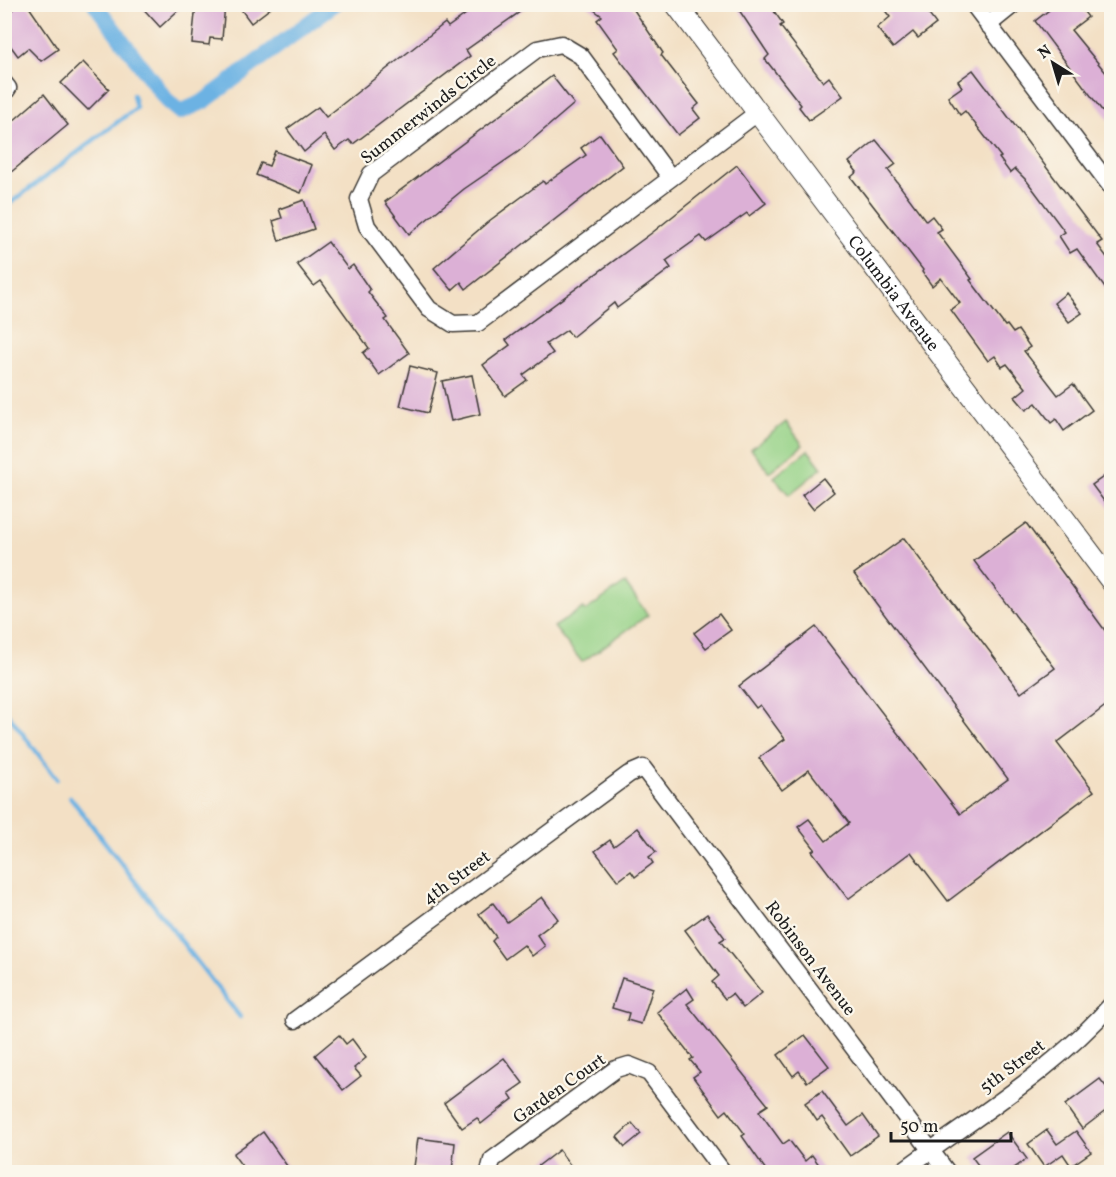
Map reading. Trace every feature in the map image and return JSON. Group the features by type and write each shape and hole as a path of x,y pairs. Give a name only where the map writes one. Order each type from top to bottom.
{"street":[{"name":"Columbia Avenue","path":"676,4 1112,582"},
{"path":"973,4 1112,188"},
{"path":"988,25 1014,4"},
{"name":"Summerwinds Circle","path":"671,178 581,56 561,44 537,49 371,174 359,199 367,225 429,309 453,324 478,323 671,178 757,113"},
{"path":"4,83 8,88 4,94"},
{"name":"4th Street","path":"295,1020 629,774 643,768"},
{"name":"Robinson Avenue","path":"643,768 947,1173"},
{"name":"5th Street","path":"901,1173 1054,1060 1091,1027 1112,1004"},
{"path":"1091,1027 1112,1013"},
{"name":"Garden Court","path":"489,1173 492,1160 616,1069 629,1065 649,1073 723,1173"}],"green space":[{"path":"786,422 803,445 769,472 751,449"},
{"path":"808,450 822,468 789,495 774,477"},
{"path":"625,583 648,615 582,662 554,627 583,608 585,611"}],"building":[{"path":"20,4 27,4 58,49 41,61 28,48 18,56 4,37 4,16"},
{"path":"139,4 185,4 160,27"},
{"path":"196,4 225,4 222,39 210,38 209,45 192,43"},
{"path":"237,4 276,4 251,23"},
{"path":"480,4 531,4 466,50 470,56 353,144 349,140 335,150 324,135 304,152 287,129 318,107 326,117 445,23 448,27"},
{"path":"586,4 630,4 663,53 661,55 699,104 693,109 700,118 678,135 614,52 618,49 597,20 602,16"},
{"path":"735,4 769,4 783,24 780,26 823,82 829,77 843,96 809,120 799,107 801,105 765,59 769,55"},
{"path":"880,4 921,4 936,24 918,38 913,32 893,48 877,28 890,17"},
{"path":"1057,4 1078,4 1088,17 1071,30 1112,80 1112,124 1035,21"},
{"path":"83,62 109,89 88,110 61,83"},
{"path":"973,70 1102,241 1097,244 1112,264 1112,298 1077,249 1070,253 1059,236 1065,232 1027,181 1015,169 1010,173 999,158 1001,157 965,111 960,115 948,97 962,87 958,81"},
{"path":"552,76 574,104 518,152 464,189 409,234 385,202"},
{"path":"44,94 68,125 4,178 4,129"},
{"path":"600,134 623,166 466,289 461,282 452,290 434,268 489,221 543,181 545,184 586,155 581,148"},
{"path":"876,140 896,164 888,170 926,221 932,216 942,229 937,232 972,279 970,280 1005,326 1007,325 1013,333 1018,330 1030,347 1024,351 1058,395 1073,384 1092,410 1064,431 1056,419 1051,423 1036,403 1026,410 1015,397 1026,388 1007,364 1002,367 995,356 988,361 951,310 960,303 941,278 932,286 922,272 923,270 851,177 857,172 849,162"},
{"path":"275,151 312,165 301,193 256,175 261,163 269,166"},
{"path":"737,165 766,203 749,216 747,213 706,242 701,236 666,261 671,268 617,308 614,303 572,337 567,330 546,344 553,353 523,375 527,380 505,396 483,365 510,345 506,340 653,232"},
{"path":"304,200 314,229 279,241 273,221 282,218 279,209"},
{"path":"328,242 348,269 353,265 370,290 368,292 388,318 385,320 409,353 379,375 363,353 369,348 321,281 314,286 297,264"},
{"path":"1066,293 1082,313 1069,322 1054,303"},
{"path":"410,366 438,373 428,413 400,406"},
{"path":"472,375 480,414 451,421 442,381"},
{"path":"1112,471 1112,512 1092,485"},
{"path":"823,478 834,492 813,509 802,495"},
{"path":"1026,523 1112,640 1112,701 1057,743 1094,791 948,901 911,852 848,899 812,851 815,849 798,827 809,819 826,841 849,823 809,770 782,790 759,758 785,739 760,705 756,708 739,686 816,627 960,814 1008,779 854,574 904,538 1021,693 1055,668 974,561"},
{"path":"719,614 731,630 706,648 694,633"},
{"path":"638,828 656,852 649,857 653,863 635,877 631,871 618,881 595,851 610,840 614,846"},
{"path":"542,897 558,919 537,935 545,946 532,956 524,945 505,959 492,941 496,937 479,914 493,903 507,922"},
{"path":"707,914 725,938 720,941 762,993 743,1008 732,994 725,999 712,982 719,976 685,930"},
{"path":"622,978 653,988 641,1024 627,1020 629,1013 612,1008"},
{"path":"687,988 694,999 687,1004 768,1105 759,1111 783,1144 789,1140 805,1161 812,1155 825,1173 768,1173 742,1136 745,1134 727,1110 721,1115 693,1077 700,1072 690,1060 693,1058 657,1012"},
{"path":"339,1035 346,1044 352,1039 366,1058 354,1068 361,1076 343,1090 315,1055"},
{"path":"805,1035 829,1066 807,1082 799,1071 793,1076 778,1055"},
{"path":"504,1058 523,1083 509,1093 513,1099 481,1124 477,1118 462,1128 444,1103"},
{"path":"1100,1079 1112,1094 1112,1106 1082,1129 1065,1105"},
{"path":"822,1091 848,1126 863,1115 878,1136 850,1156 822,1117 817,1121 805,1103"},
{"path":"632,1123 641,1134 625,1147 617,1137"},
{"path":"1047,1130 1057,1144 1076,1131 1091,1152 1071,1166 1063,1154 1044,1167 1028,1144"},
{"path":"263,1132 292,1173 247,1173 233,1154"},
{"path":"1007,1132 1027,1159 1007,1173 984,1173 972,1157"},
{"path":"418,1138 455,1143 452,1171 414,1167"},
{"path":"559,1150 576,1173 529,1173"}],"waterway":[{"path":"95,4 168,102 180,112 203,102 334,4"},
{"path":"4,208 136,108 133,95"},
{"path":"4,709 57,779"},
{"path":"70,797 240,1017"}]}
